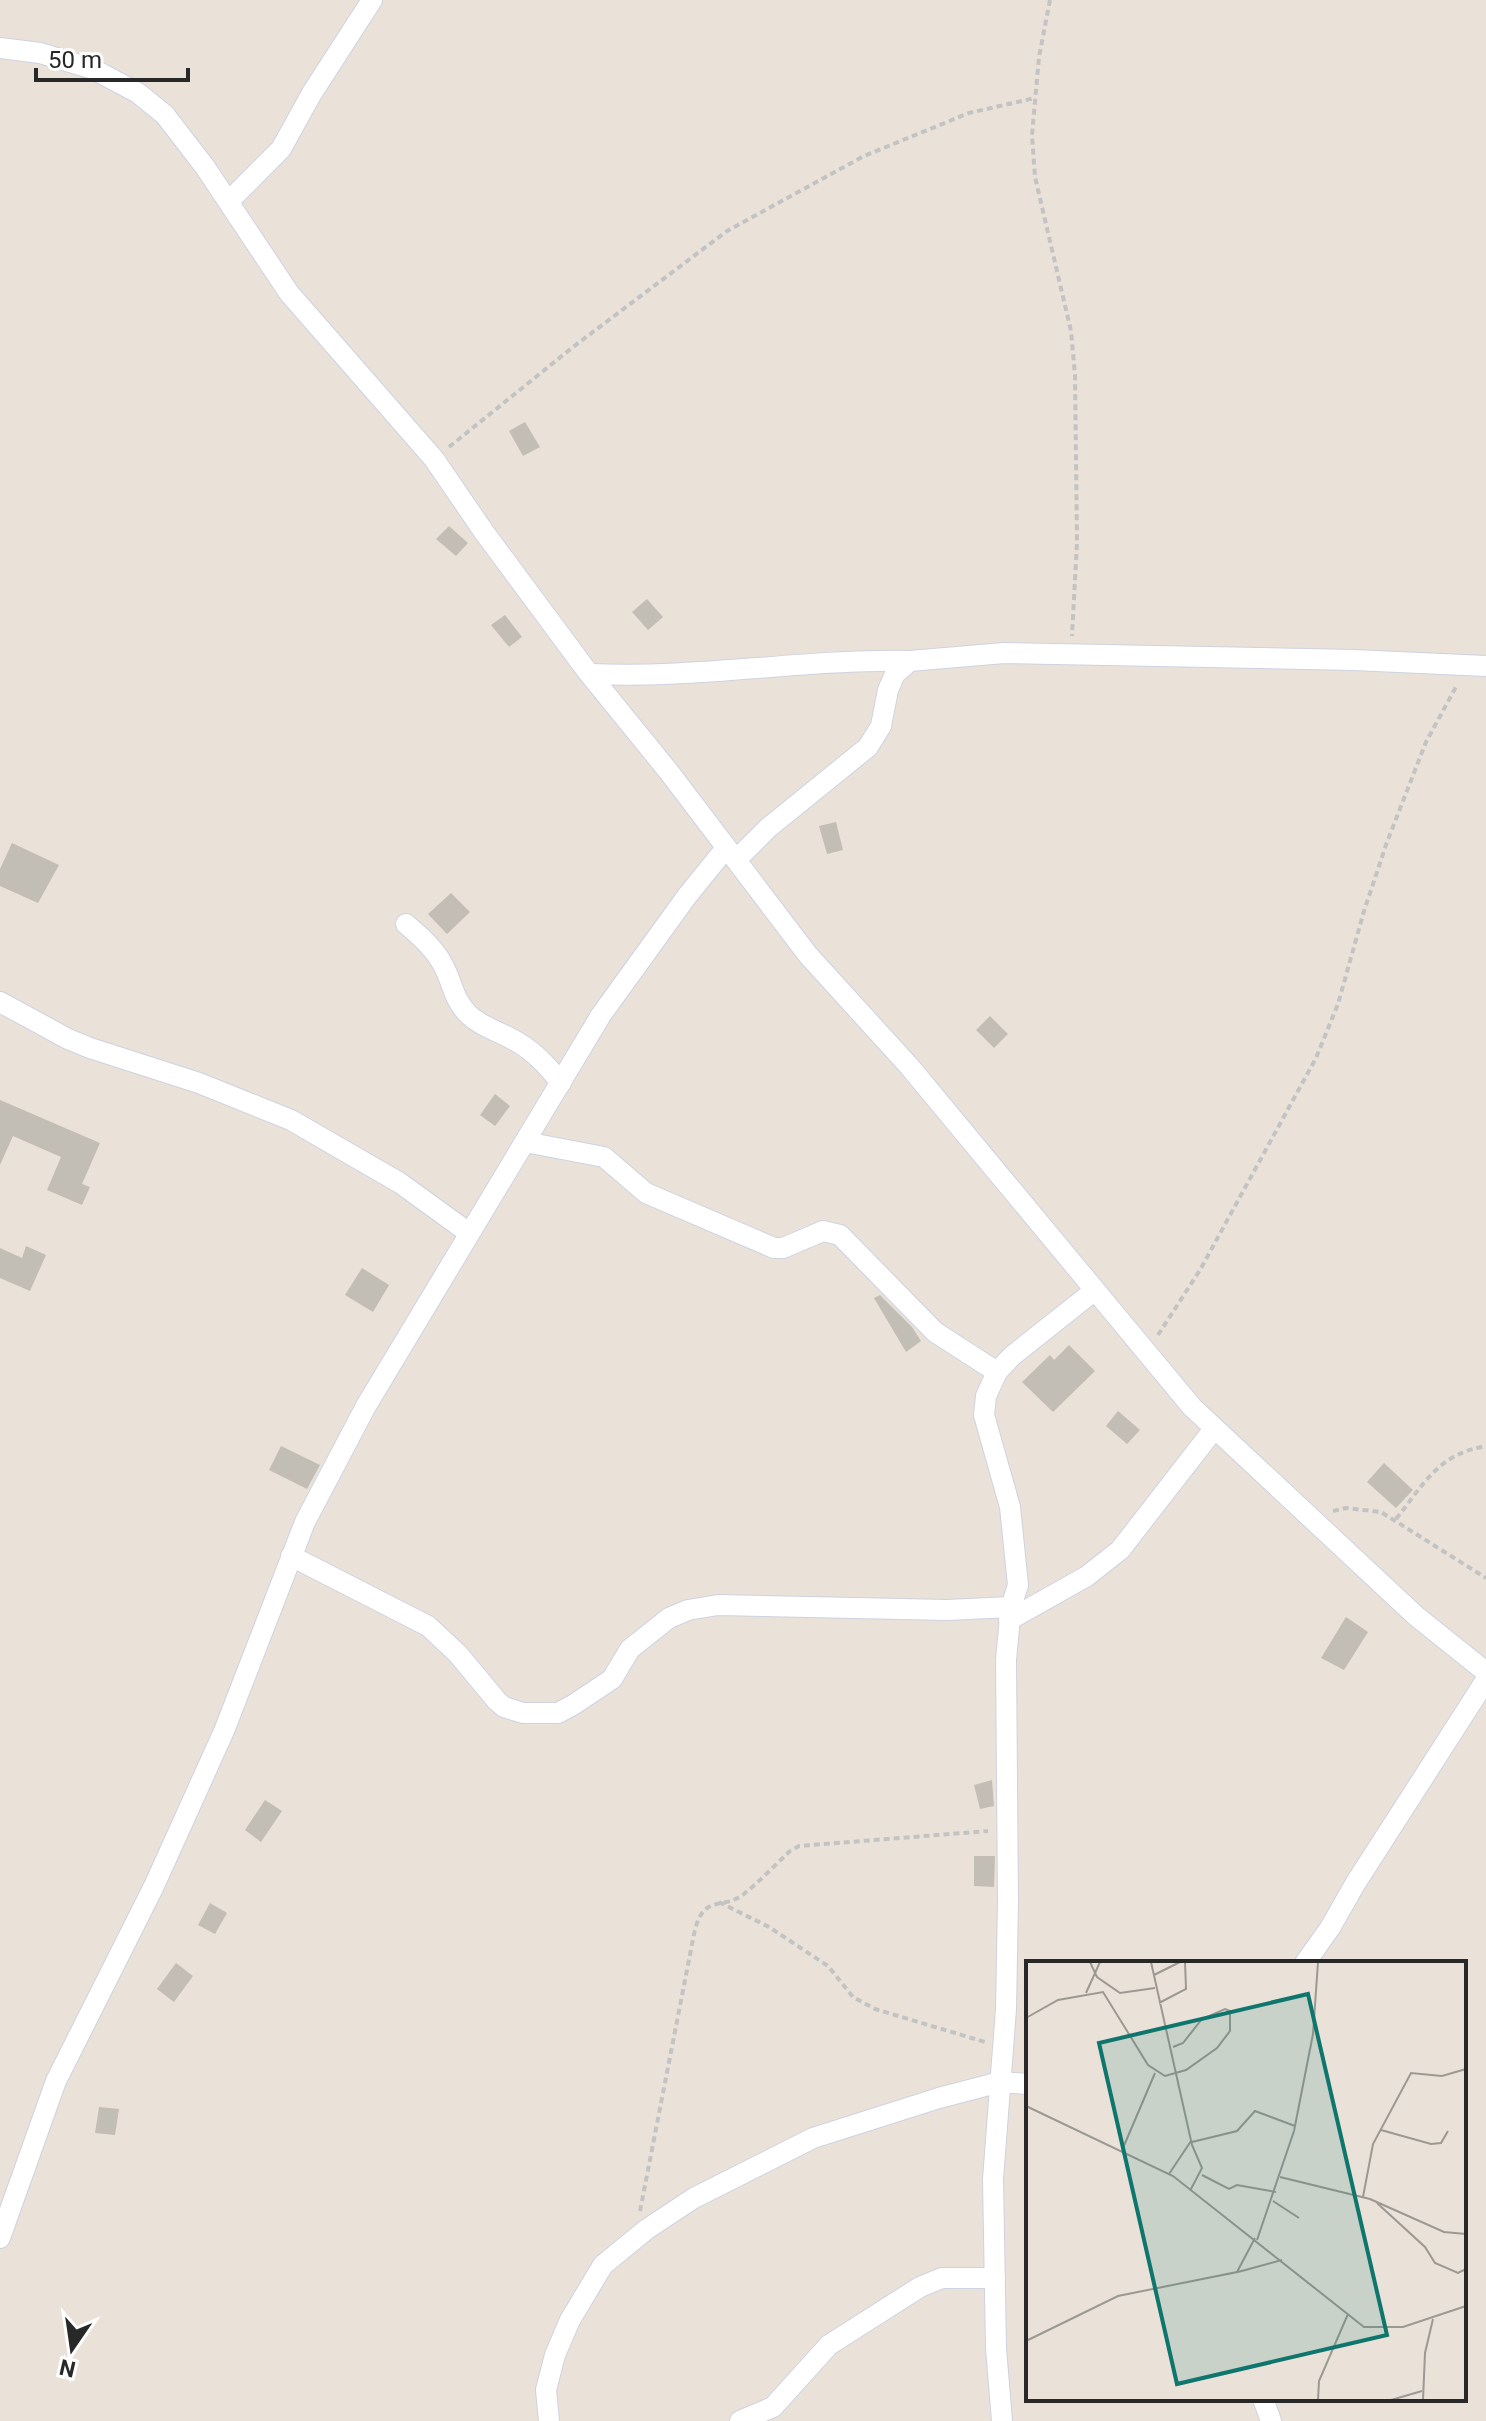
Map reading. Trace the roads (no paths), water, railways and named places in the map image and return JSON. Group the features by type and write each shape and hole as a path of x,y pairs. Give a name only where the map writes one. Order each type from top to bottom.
{"street":[{"path":"229,201 281,149 312,93 372,0"},
{"path":"0,48 40,53 93,69 138,93 165,115 229,201 289,293 434,459 484,532 590,674 808,955 909,1066 1192,1407 1416,1616 1486,1672"},
{"path":"590,674 688,674 842,661 910,661 1004,653 1477,666"},
{"path":"0,2238 56,2081 154,1886 224,1731 305,1522 366,1406 601,1015 687,896 731,854 868,747 881,726 888,690 895,674 910,661"},
{"path":"406,924 435,952 444,967 456,1002 476,1022 534,1052 561,1083"},
{"path":"0,1002 90,1048 199,1083 291,1120 400,1183 469,1233"},
{"path":"525,1142 604,1157 646,1193 774,1248 783,1248 823,1231 840,1235 935,1332 997,1372"},
{"path":"1002,2421 996,2348 993,2179 1003,2047 1008,1916 1006,1660 1010,1614 1018,1585 1010,1507 984,1415 986,1396 997,1372 1012,1356 1094,1291"},
{"path":"291,1556 428,1626 458,1654 497,1701 512,1710 536,1714 558,1713 605,1684 616,1673 624,1656 640,1640 669,1618 688,1610 744,1605 1010,1614 1087,1576 1120,1550 1214,1429"},
{"path":"1306,1961 1486,1680"},
{"path":"549,2421 546,2390 555,2355 570,2320 603,2265 634,2240 694,2198 813,2138 1000,2082 1026,2084"},
{"path":"740,2421 773,2407 829,2345 920,2287 942,2278 995,2278"},
{"path":"1264,2401 1271,2421"}]}
